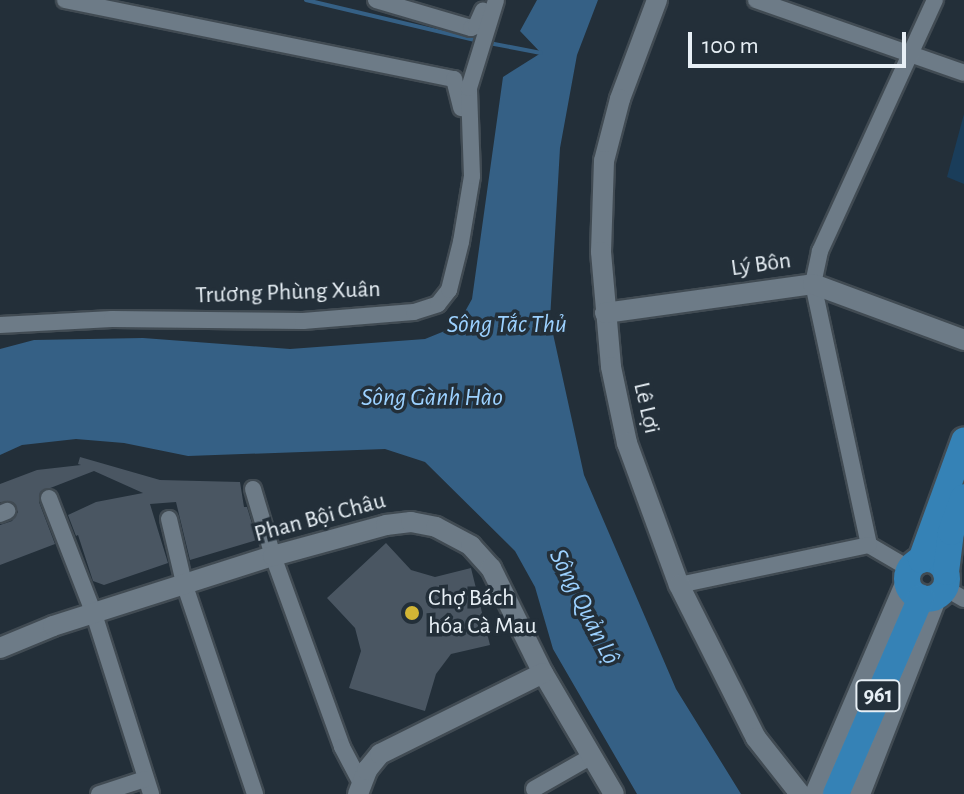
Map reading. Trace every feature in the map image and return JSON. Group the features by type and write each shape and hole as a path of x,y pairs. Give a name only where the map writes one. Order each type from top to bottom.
{"main road":[{"name":"961","path":"836,794 931,583 964,441"},
{"path":"931,583 964,497"}],"street":[{"path":"65,0 454,79 464,136 471,151"},
{"path":"376,0 471,28 476,26 491,4"},
{"name":"Lê Lợi","path":"657,0 620,99 604,161 601,252 611,367 627,443 679,585 756,738 800,794"},
{"path":"756,0 964,73"},
{"path":"869,545 813,284 820,251 935,0"},
{"name":"Trương Phùng Xuân","path":"0,325 112,319 303,321 427,309 438,304 449,290 472,176 471,77 491,4"},
{"name":"Lý Bôn","path":"605,313 813,284 964,340"},
{"path":"253,489 273,556 359,788"},
{"path":"49,498 94,614 148,786 99,794"},
{"path":"169,519 184,583 255,794"},
{"name":"Phan Bội Châu","path":"0,648 184,583 273,556 386,525 411,522 436,527 471,546 491,568 543,673 614,794"},
{"path":"679,585 869,545 931,583"},
{"path":"815,794 931,583"},
{"path":"860,794 931,583"},
{"path":"359,788 380,754 543,673"},
{"path":"534,789 592,756"}],"shaded area":[{"path":"964,114 964,184 947,177"}],"water":[{"path":"537,0 598,0 577,55 560,148 550,320 584,475 676,689 741,794 637,794 553,649 535,587 515,551 425,462 385,449 188,456 124,443 76,439 22,445 0,455 0,349 34,340 143,338 290,349 425,339 457,326 472,299 503,77 541,53 520,31"}],"building":[{"path":"80,457 160,480 240,482 244,507 247,507 257,540 190,560 176,502 150,504 168,563 104,585 93,581 68,515 96,502 143,493 94,471 40,492 39,502 55,544 0,565 0,525 12,521 18,512 13,502 0,502 0,484 37,470 81,465 78,464"},
{"name":"Chợ Bách hóa Cà Mau","path":"386,543 411,570 435,577 471,568 490,645 451,654 436,674 425,711 349,688 361,651 355,628 327,598"}],"waterway":[{"path":"306,0 480,41"},
{"path":"489,43 541,53"}],"place":[{"name":"Chợ Bách hóa Cà Mau","path":"412,613"}],"water label":[{"name":"Sông Tắc Thủ","path":"507,325"},
{"name":"Sông Gành Hào","path":"432,398"},
{"name":"Sông Quản Lộ","path":"584,607"}]}
